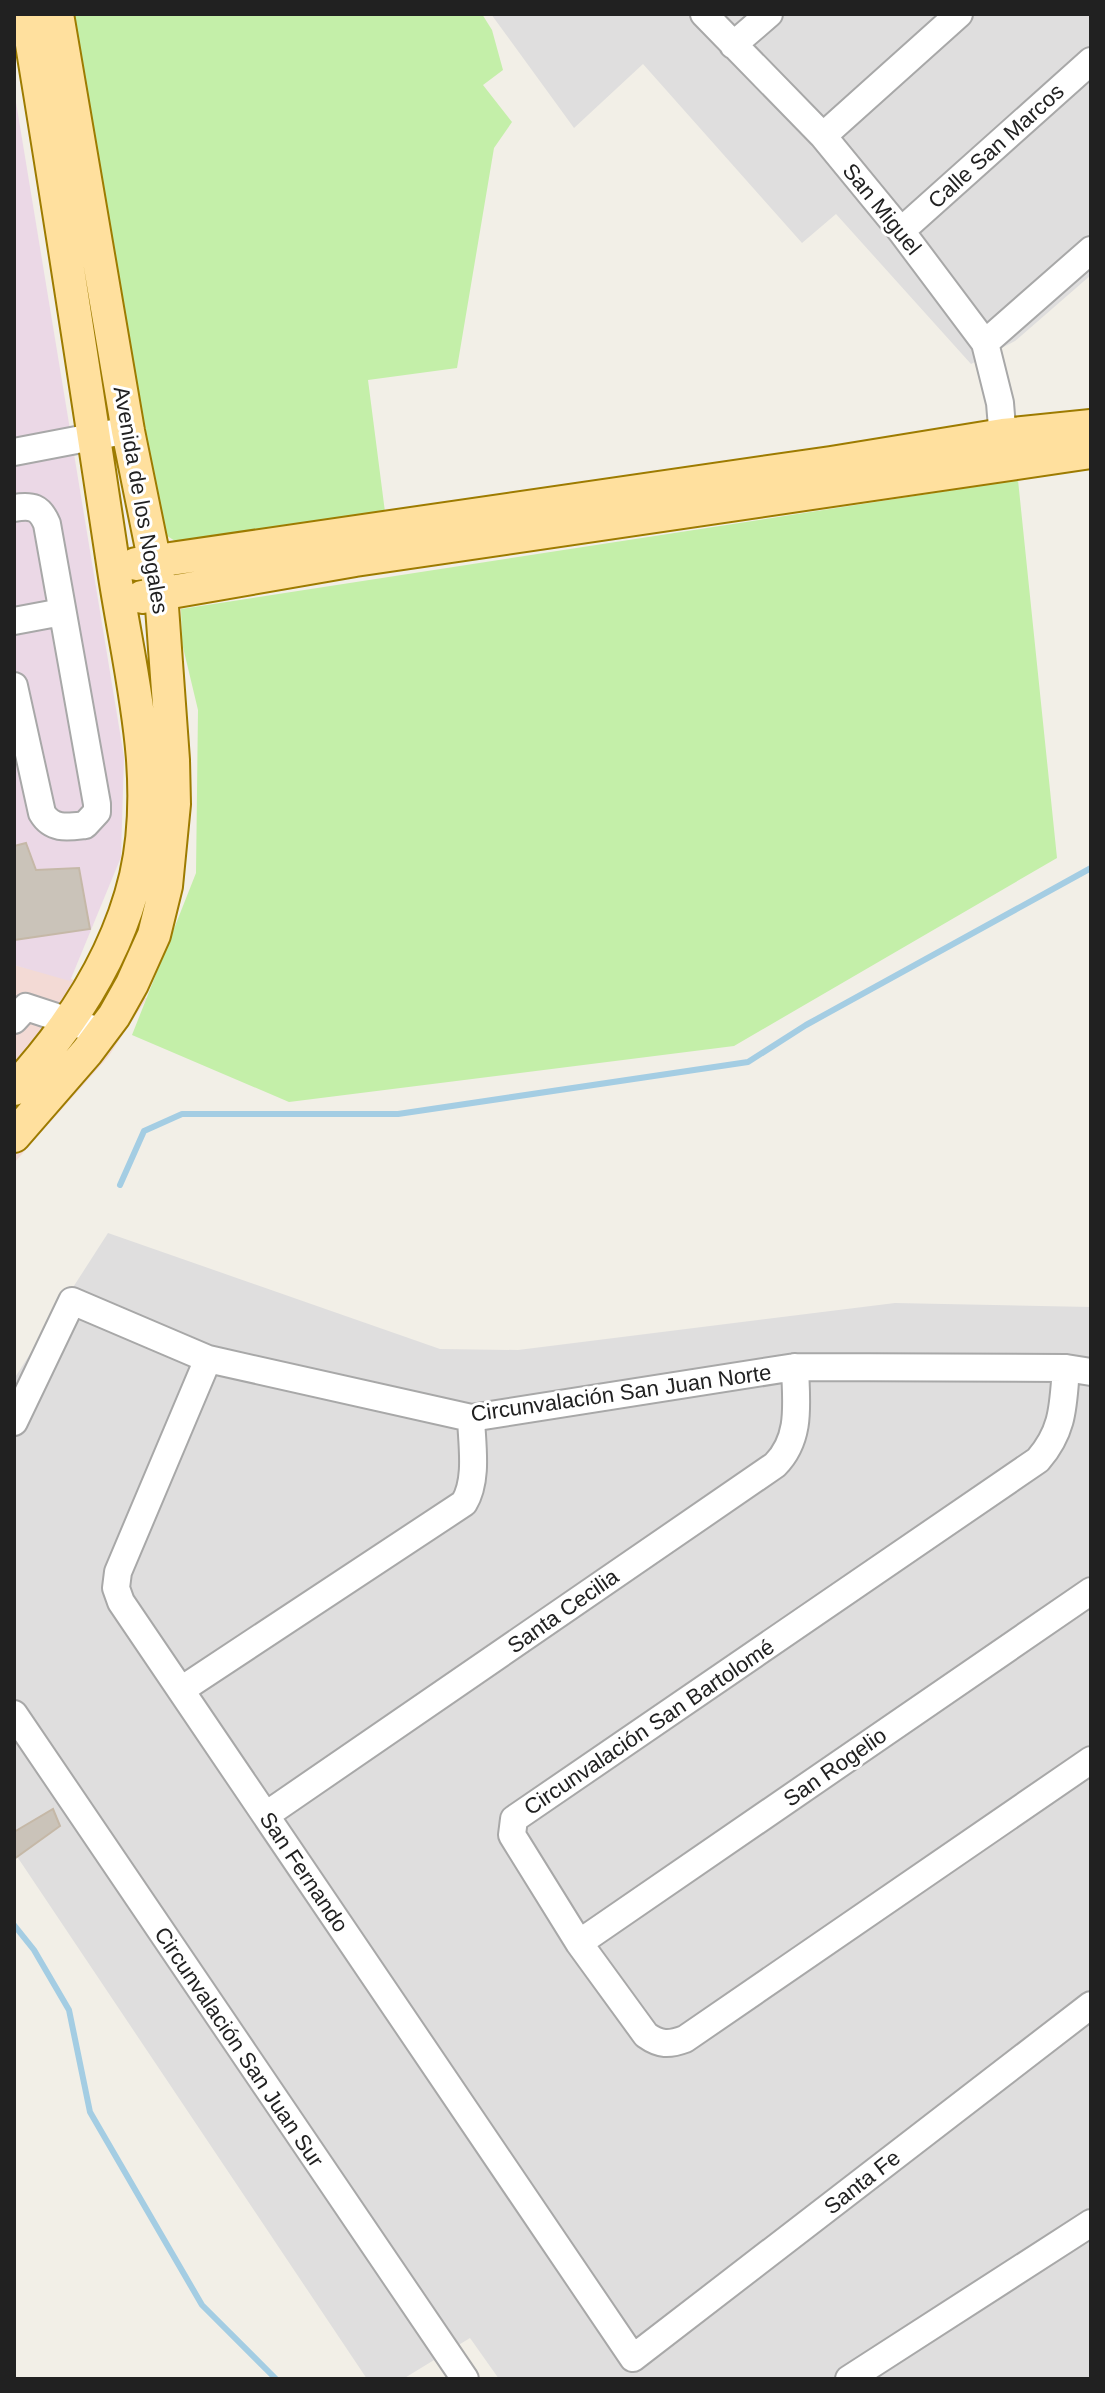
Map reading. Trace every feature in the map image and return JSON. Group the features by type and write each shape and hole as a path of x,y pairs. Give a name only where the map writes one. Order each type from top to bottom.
{"main road":[{"name":"Avenida de los Nogales","path":"14,1089 69,1023 99,974 121,922 136,875 143,827 144,751 27,14"},
{"name":"Avenida de los Nogales","path":"14,1136 68,1077 102,1032 132,984 154,935 166,886 174,804 161,593 128,431 57,14"},
{"path":"1004,449 1091,426"},
{"path":"119,601 353,546 831,463 1004,449 1091,452"},
{"path":"114,568 156,561 353,546"}],"street":[{"name":"San Miguel","path":"704,14 823,136 901,231 985,343 1000,403 1004,449"},
{"path":"733,45 769,14"},
{"path":"823,136 959,14"},
{"name":"Calle San Marcos","path":"901,231 1091,61"},
{"path":"985,343 1091,250"},
{"path":"14,452 128,431"},
{"path":"14,508 32,506 42,512 47,524 97,804 97,812 85,825 57,826 46,820 42,813 14,686"},
{"path":"14,621 62,612"},
{"path":"18,1010 102,1032"},
{"name":"Circunvalación San Juan Norte","path":"14,1422 72,1301 208,1359 471,1418 795,1367 1078,1370"},
{"name":"San Fernando","path":"208,1359 118,1572 116,1588 121,1602 266,1815 631,2369"},
{"name":"Santa Cecilia","path":"266,1815 775,1465 784,1456 794,1434 795,1367"},
{"name":"Circunvalación San Bartolomé","path":"1078,1370 1055,1437 1038,1460 514,1819 512,1835 579,1943 646,2035 657,2043 671,2044 685,2039 1091,1760"},
{"path":"181,1690 464,1503 470,1493 472,1478 471,1418"},
{"name":"San Rogelio","path":"579,1943 1091,1591"},
{"name":"Circunvalación San Juan Sur","path":"14,1714 465,2379"},
{"name":"Santa Fe","path":"631,2369 1091,2005"},
{"path":"849,2379 1091,2223"}],"shaded area":[{"path":"491,14 1091,14 1091,275 1015,341 971,364 836,214 802,243 643,64 574,128"},
{"path":"14,90 124,757 121,857 70,981 14,965"},
{"path":"14,965 147,998 108,1057 14,1163"},
{"path":"108,1233 440,1349 518,1350 895,1303 1091,1307 1091,2379 499,2379 470,2338 403,2379 367,2379 14,1852 14,1379"}],"green space":[{"path":"74,14 482,14 492,30 503,70 483,85 512,122 494,148 457,368 368,380 385,512 180,544 164,534 151,485"},
{"path":"1018,480 1057,858 734,1046 289,1102 132,1035 196,873 198,710 182,643 181,609"}],"building":[{"path":"26,843 36,870 79,868 90,929 14,940 14,846"},
{"path":"53,1809 60,1826 14,1859 14,1832"}],"waterway":[{"path":"120,1185 144,1131 182,1114 398,1114 748,1062 806,1025 1091,868"},
{"path":"14,1925 34,1950 69,2010 90,2112 202,2305 276,2379"}]}
